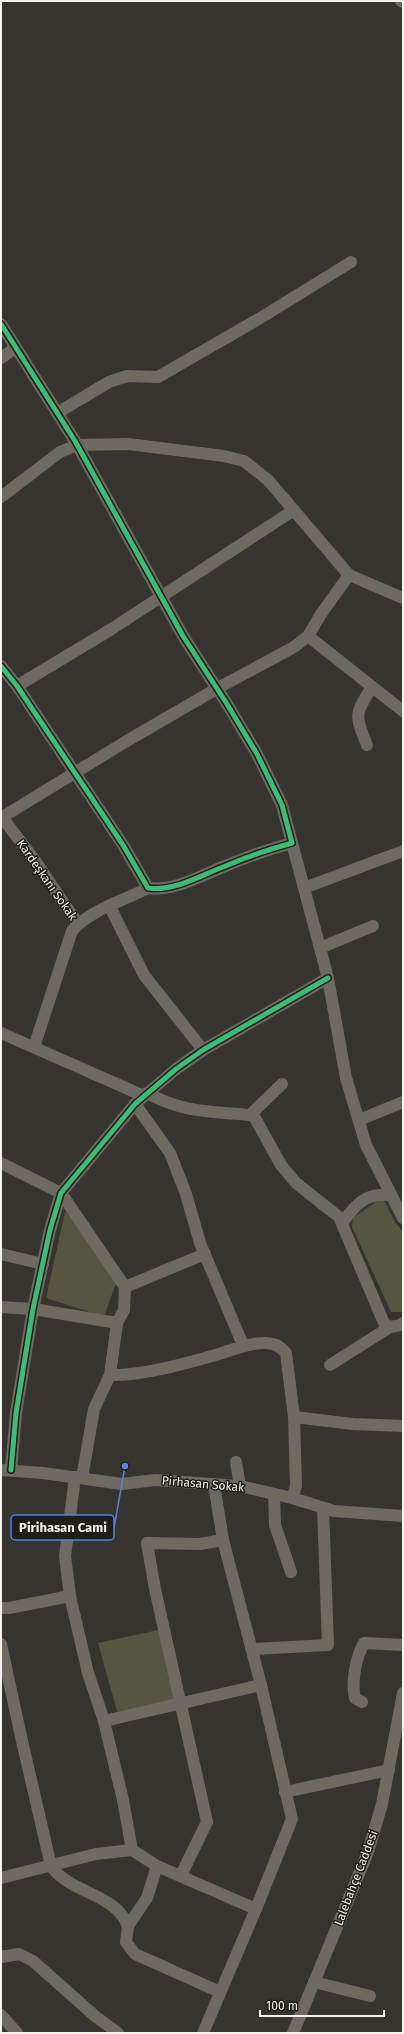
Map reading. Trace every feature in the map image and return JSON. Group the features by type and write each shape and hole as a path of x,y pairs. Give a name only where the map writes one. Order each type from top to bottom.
{"street":[{"path":"57,412 109,382 127,376 158,377 262,317 351,262"},
{"path":"1,324 77,445 161,596 218,688 273,784 282,805 328,978 346,1078 366,1145 403,1218"},
{"path":"1,358 16,348"},
{"path":"1,497 60,452 77,445 128,444 224,456 244,461 268,480 349,575 403,598"},
{"path":"17,686 161,596 294,510"},
{"path":"1,817 218,688 294,647 308,636 321,614 349,575"},
{"path":"308,636 403,711"},
{"path":"1,666 17,686 123,845 148,888"},
{"path":"367,745 357,714 372,687"},
{"name":"Kardeşkanı Sokak","path":"1,817 36,862 78,924"},
{"path":"34,1047 72,931 78,924 148,888 155,889 175,886 261,852 292,843"},
{"path":"304,888 403,851"},
{"path":"110,907 144,975 203,1050"},
{"path":"320,948 373,926"},
{"path":"6,1470 33,1308 56,1208 61,1193 142,1098 176,1069 203,1050 328,978"},
{"path":"1,1033 142,1098 185,1109 250,1115 260,1123 281,1165 296,1183 325,1204 339,1217 352,1252 384,1323 390,1327"},
{"path":"250,1115 282,1084"},
{"path":"142,1098 170,1153 205,1254 243,1345"},
{"path":"359,1120 403,1102"},
{"path":"1,1163 61,1193 125,1287 124,1310 117,1323 110,1375 94,1409 79,1478 65,1556 70,1596 88,1673 104,1722 123,1800 132,1850"},
{"path":"342,1223 355,1206 361,1201 376,1194 390,1195"},
{"path":"1,1254 43,1264"},
{"path":"125,1287 205,1254"},
{"path":"1,1307 33,1308 117,1323"},
{"path":"330,1365 390,1327 401,1325 403,1323"},
{"path":"110,1375 125,1375 146,1371 220,1353 243,1345 272,1343 280,1347 286,1353 294,1417 296,1486 292,1498"},
{"path":"294,1417 353,1424 403,1426"},
{"path":"236,1462 240,1486"},
{"name":"Pirhasan Sokak","path":"6,1470 122,1484 155,1480 240,1486 292,1498 334,1511 403,1516"},
{"path":"203,2033 256,1909 292,1819 252,1649 223,1540 214,1484"},
{"path":"274,1494 275,1525 291,1572"},
{"path":"252,1649 328,1645 324,1508"},
{"path":"180,1874 207,1822 182,1704 155,1589 148,1543 200,1544 223,1540"},
{"path":"1,1608 9,1608 70,1596"},
{"path":"362,1702 355,1698 353,1691 359,1651 364,1643 403,1645"},
{"path":"1,1644 51,1866 56,1874 67,1882 114,1907 124,1915 128,1926"},
{"path":"104,1722 261,1686"},
{"name":"Lalebahçe Caddesi","path":"293,2033 368,1852 382,1804 403,1694"},
{"path":"286,1792 389,1770"},
{"path":"1,1878 96,1854 132,1850 157,1866 180,1874 256,1909"},
{"path":"157,1866 146,1898 128,1926 126,1942 135,1954 220,1992"},
{"path":"1,1957 19,1954 33,1962 113,2032"},
{"path":"314,1982 370,1996"},
{"path":"1,2015 17,2033"}],"green space":[{"path":"379,1200 384,1200 395,1222 403,1232 403,1312 391,1312 352,1227 353,1218"},
{"path":"65,1212 71,1214 116,1283 105,1314 99,1315 46,1298"},
{"path":"163,1629 175,1701 123,1713 117,1711 98,1643"}],"cycle path":[{"path":"1,324 75,441 183,636 257,754 282,805 292,843 268,850 179,885 158,889 148,888 123,845 17,686 1,666"},
{"path":"11,1470 16,1413 33,1309 50,1230 61,1193 135,1104 176,1069 203,1050 328,978"}],"place":[{"name":"Pirihasan Cami","path":"125,1466"}]}
